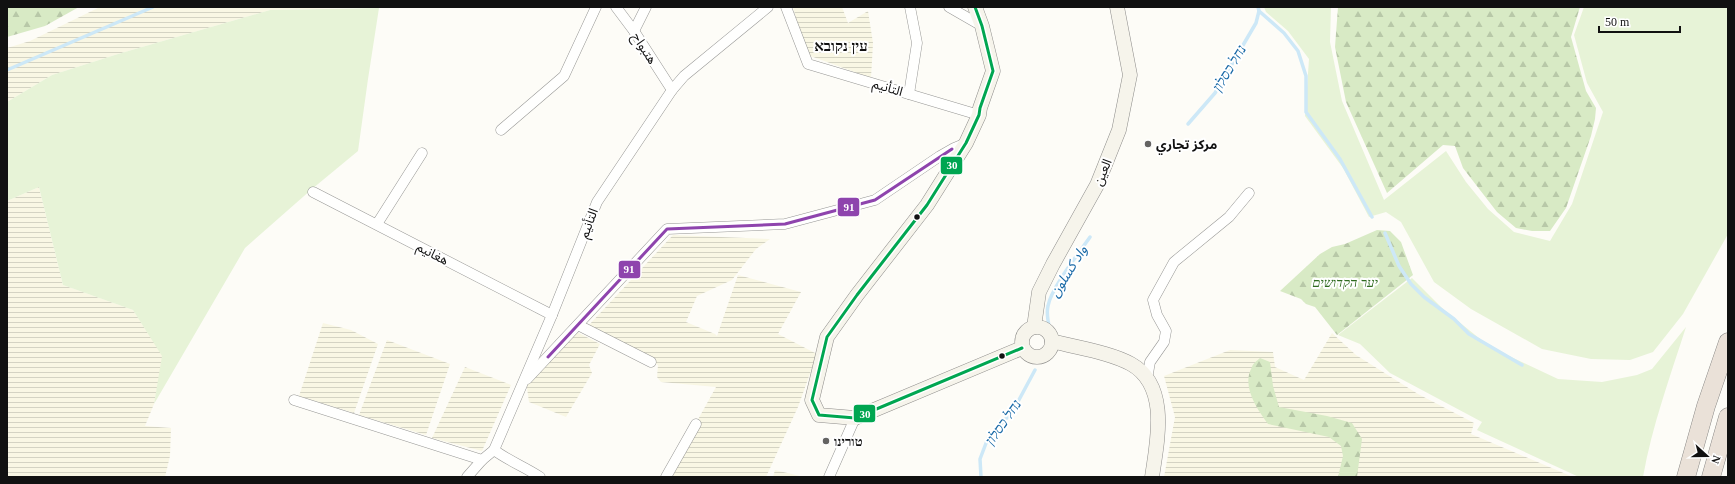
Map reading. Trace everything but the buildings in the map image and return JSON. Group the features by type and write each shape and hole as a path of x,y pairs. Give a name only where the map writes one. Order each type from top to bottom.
{"highway":[{"path":"1686,477 1706,406 1728,342"},
{"path":"1711,477 1728,417"}],"street":[{"path":"501,130 564,76 596,7"},
{"name":"هتبواح","path":"616,7 634,31 672,90"},
{"path":"634,31 646,7"},
{"name":"التأنيم","path":"467,477 482,460 494,450 552,315 596,202 672,90 684,76 768,7"},
{"name":"التأنيم","path":"786,7 808,64 979,115"},
{"path":"909,94 917,43 910,7"},
{"path":"949,7 982,26"},
{"path":"975,7 982,26 993,71 979,115 966,143 927,205 857,295 827,337 812,400 819,415 855,418 1022,348"},
{"name":"العين","path":"1034,327 1039,292 1097,185 1119,130 1130,75 1118,7"},
{"path":"521,386 667,229 785,224 875,200 940,156 966,143"},
{"path":"377,224 422,153"},
{"name":"هغانيم","path":"312,192 377,224 518,299 552,315"},
{"path":"1147,379 1150,362 1164,342 1166,331 1157,315 1153,300 1174,262 1229,217 1250,192"},
{"path":"578,325 651,362"},
{"path":"1034,327 1039,327 1046,330 1050,334 1052,341 1049,352 1040,357 1029,356 1022,348 1022,337 1028,329 1034,327"},
{"path":"1052,341 1119,359 1139,370 1147,379 1155,397 1158,411 1158,429 1152,477"},
{"path":"294,400 482,460"},
{"path":"829,477 855,418"},
{"path":"666,477 696,424"},
{"path":"494,450 508,461 528,469 540,477"}],"shaded area":[{"path":"100,7 394,7 270,10 118,54 52,75 7,102 7,48 30,41"},
{"path":"793,7 842,7 848,23 868,11 873,43 871,78 805,54"},
{"path":"39,187 63,285 133,310 163,356 154,404 145,426 171,428 170,456 165,477 7,477 7,201"},
{"path":"673,235 770,239 756,249 732,280 697,296 686,322 717,336 738,275 801,292 778,334 817,354 798,407 766,477 666,477 716,387 661,382 657,377 658,365 589,325"},
{"path":"323,323 351,330 378,344 354,413 299,396"},
{"path":"573,330 600,344 589,365 592,373 566,417 529,402 526,381"},
{"path":"1332,333 1356,355 1418,394 1474,423 1471,434 1573,477 1164,477 1175,417 1164,376 1230,350 1273,352 1275,367 1304,380"},
{"path":"387,340 450,364 426,435 359,415"},
{"path":"465,367 511,385 482,451 432,438"},
{"path":"775,470 804,477 773,477"}],"green space":[{"path":"7,7 79,7 45,26 7,37"},
{"path":"1264,7 1331,7 1330,42 1342,101 1384,200 1446,151 1466,182 1488,209 1514,232 1550,241 1572,204 1603,112 1587,83 1574,35 1584,7 1728,7 1728,234 1683,314 1653,352 1630,360 1591,359 1542,349 1471,309 1434,282 1401,222 1386,212 1369,217 1343,168 1305,116 1309,59 1288,31 1266,12"},
{"path":"1338,7 1580,7 1571,37 1586,91 1596,108 1595,119 1591,136 1566,208 1550,231 1532,231 1516,228 1497,212 1463,168 1455,146 1443,145 1387,193 1346,102 1335,47"},
{"path":"379,8 358,151 245,248 154,404 162,356 133,310 63,285 39,187 7,201 7,102 52,75 118,54 270,10"},
{"name":"יער הקדושים","path":"1377,230 1390,231 1401,242 1413,275 1337,335 1315,307 1306,304 1301,299 1280,291 1320,254 1332,247 1345,244"},
{"path":"1412,278 1443,309 1490,347 1558,379 1602,382 1637,375 1652,369 1686,327 1656,420 1643,477 1579,477 1477,430 1482,422 1390,373 1360,344 1338,335"},
{"path":"1260,358 1270,362 1273,386 1279,407 1327,416 1352,423 1362,439 1357,477 1338,477 1343,456 1341,446 1329,437 1268,424 1255,404 1248,382 1249,374 1254,363"}],"waterway":[{"path":"7,70 153,7"},
{"name":"נחל כסלון","path":"1188,124 1215,93 1256,23 1259,11 1258,7"},
{"path":"1259,11 1284,33 1298,51 1306,76 1306,112 1340,159 1372,217"},
{"path":"1385,233 1399,266 1411,284 1424,297 1454,319 1469,334 1522,365"},
{"name":"واد كسلون","path":"1050,330 1047,312 1050,299 1060,280 1090,237"},
{"name":"נחל כסלון","path":"981,477 980,459 988,438 1013,411 1035,370"}],"transit line":[{"name":"30","path":"975,7 982,26 993,71 979,115 966,143 927,205 857,295 827,337 812,400 819,415 855,418 1022,348"},
{"name":"91","path":"548,357 667,229 785,224 875,200 952,149"}],"place":[{"name":"مركز تجاري","path":"1148,144"},
{"name":"טורינו","path":"826,441"}],"district":[{"name":"עין נקובא","path":"841,46"}]}
